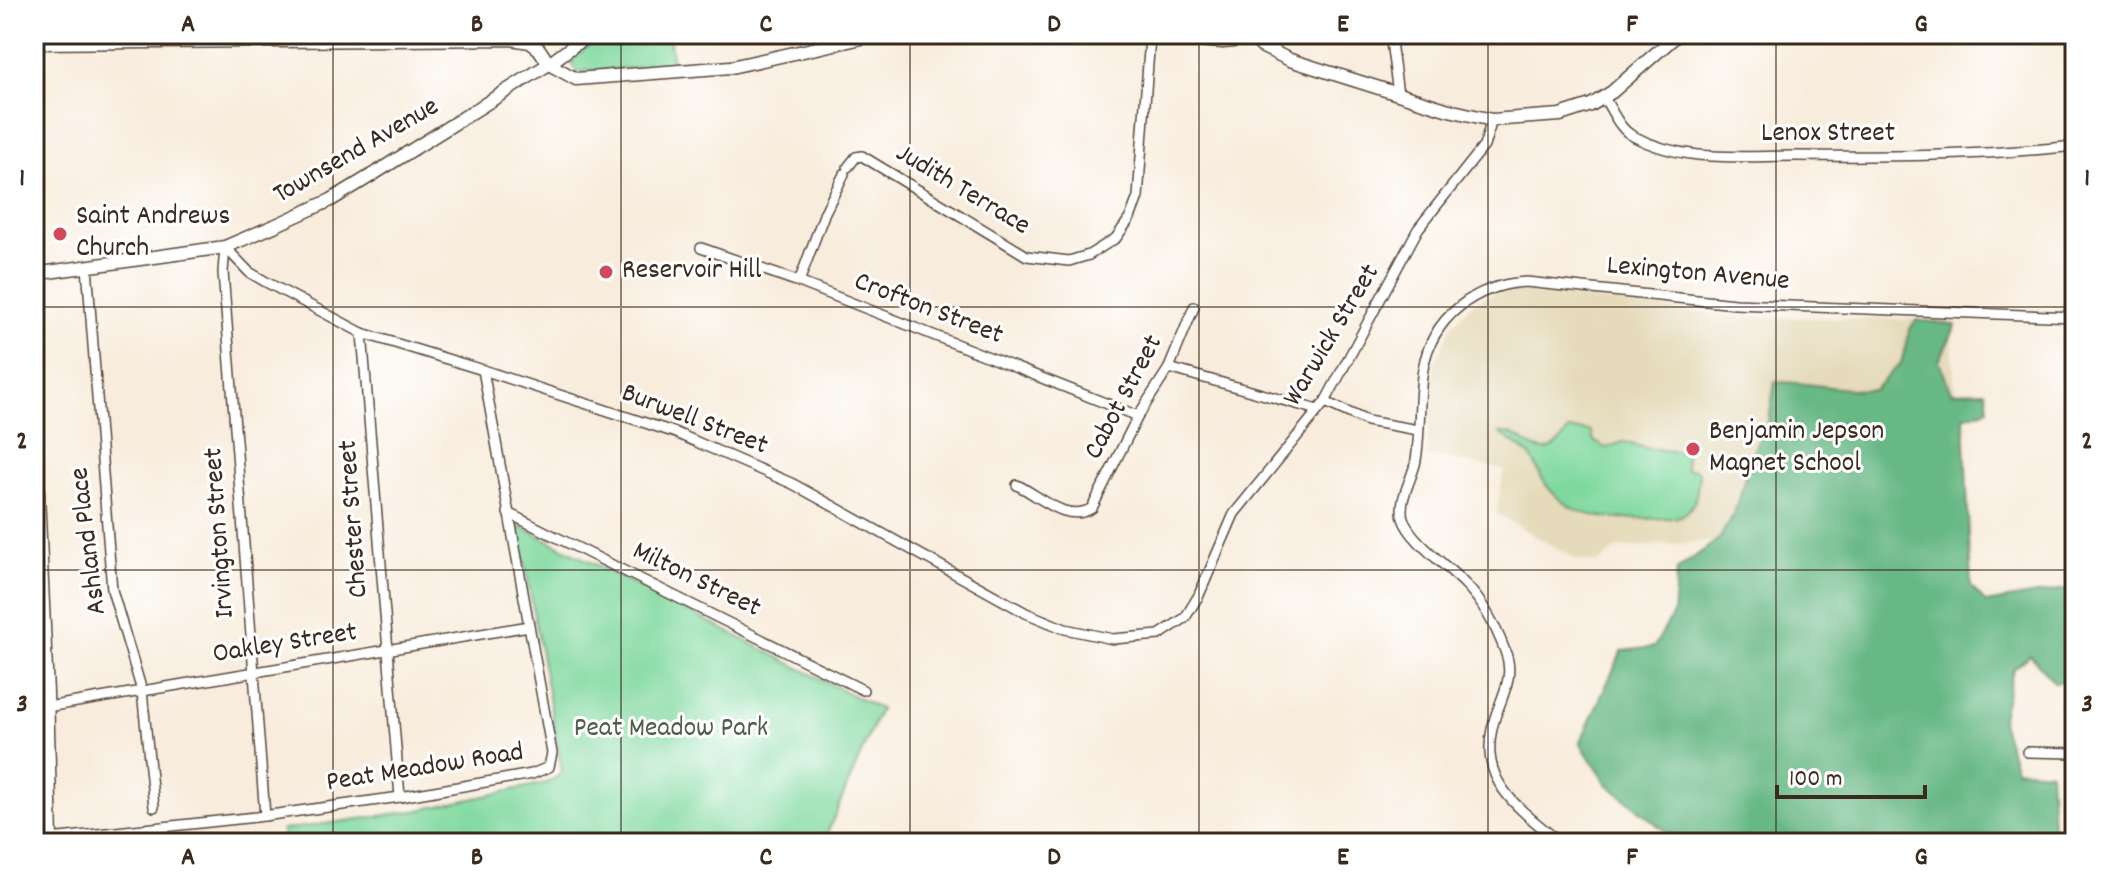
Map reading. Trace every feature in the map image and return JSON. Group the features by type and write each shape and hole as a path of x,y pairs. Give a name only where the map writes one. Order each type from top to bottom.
{"main road":[{"name":"Townsend Avenue","path":"34,274 225,247 331,200 549,64 589,34"},
{"path":"34,43 511,39 530,42 549,64 576,79 731,67 880,34"},
{"path":"1128,34 1223,42 1249,34 1261,46 1290,60 1492,120 1567,114 1604,98 1678,34"},
{"path":"34,428 50,841"},
{"path":"34,820 38,831 50,841"}],"street":[{"path":"1390,34 1398,94"},
{"name":"Judith Terrace","path":"799,282 825,212 846,171 856,157 862,156 1027,256 1069,261 1089,255 1116,238 1130,218 1138,197 1150,37"},
{"name":"Lenox Street","path":"1604,98 1630,135 1668,149 1726,159 1967,155 2075,146"},
{"name":"Warwick Street","path":"1145,638 1172,629 1185,618 1199,595 1234,514 1322,406 1418,229 1484,146 1492,120"},
{"name":"Burwell Street","path":"225,247 257,277 362,333 676,433 757,468 850,514 1026,613 1065,629 1113,639 1145,638"},
{"name":"Irvington Street","path":"225,247 223,272 265,816"},
{"name":"Crofton Street","path":"701,248 799,282 1138,416"},
{"name":"Ashland Place","path":"87,267 112,590 142,691 154,807"},
{"name":"Lexington Avenue","path":"1561,843 1505,795 1494,774 1489,741 1510,673 1506,652 1489,615 1466,585 1413,534 1402,517 1404,497 1416,459 1423,368 1432,340 1458,307 1478,293 1505,284 1540,283 1735,304 2075,317"},
{"name":"Cabot Street","path":"1017,485 1071,514 1092,508 1138,416 1169,368 1194,307"},
{"name":"Chester Street","path":"362,333 400,797"},
{"path":"1169,368 1322,406 1367,421 1418,430"},
{"name":"Peat Meadow Road","path":"50,841 400,797 532,774 549,767 552,753 483,370"},
{"name":"Milton Street","path":"508,513 863,690"},
{"name":"Oakley Street","path":"47,707 529,626"},
{"path":"2027,752 2075,753"}],"shaded area":[{"name":"Benjamin Jepson Magnet School","path":"1510,290 1744,317 1951,320 1956,418 1735,540 1618,548 1598,563 1575,559 1496,513 1504,470 1427,457 1434,365 1451,327 1471,304 1493,293"}],"green space":[{"path":"604,34 669,34 673,65 577,72 572,65 573,58"},
{"path":"1917,320 1956,325 1939,361 1951,392 1986,391 1988,409 1964,417 1971,587 1986,603 2065,589 2075,591 2075,678 2055,683 2030,655 2013,669 2001,722 2016,769 2050,772 2054,843 1687,843 1665,831 1607,784 1580,743 1622,651 1654,647 1673,614 1677,570 1720,538 1738,504 1750,457 1769,420 1775,382 1874,390 1901,363 1910,329"},
{"path":"1568,430 1591,431 1594,441 1606,448 1623,442 1686,453 1686,469 1699,473 1692,506 1675,518 1640,519 1606,518 1574,509 1548,487 1529,455 1500,433 1508,433 1542,450 1559,443"},
{"name":"Peat Meadow Park","path":"518,525 880,709 823,843 283,843 282,830 415,811 546,783 562,771"}],"place":[{"name":"Saint Andrews Church","path":"60,234"},
{"name":"Reservoir Hill","path":"606,272"},
{"name":"Benjamin Jepson Magnet School","path":"1693,449"}]}
